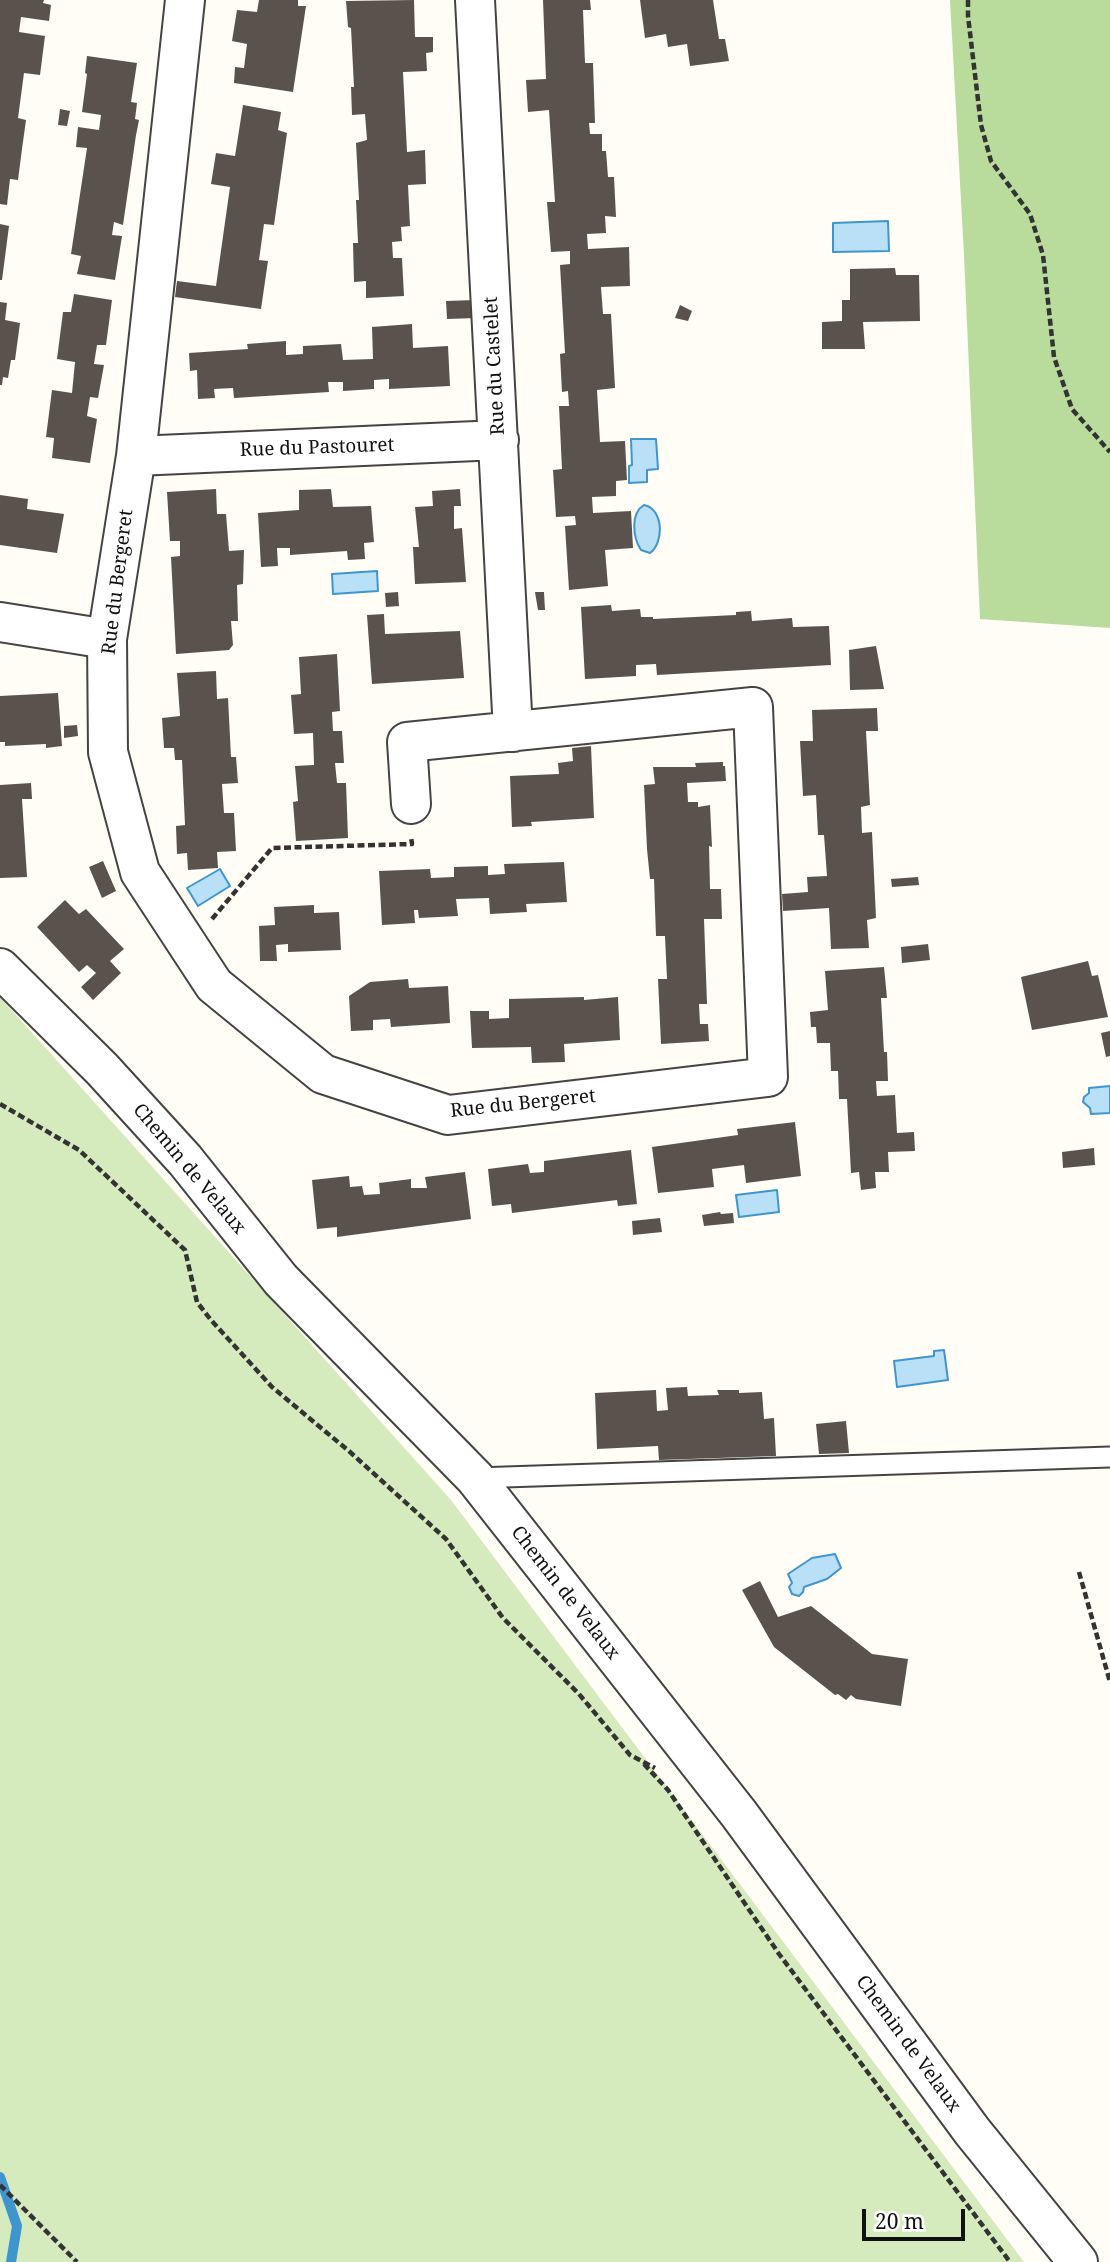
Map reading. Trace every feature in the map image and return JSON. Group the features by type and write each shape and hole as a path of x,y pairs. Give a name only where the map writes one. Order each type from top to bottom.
{"street":[{"name":"Rue du Bergeret","path":"185,0 135,456 107,639 108,752 140,873 214,985 323,1074 448,1115 768,1077 753,707 407,742 411,804"},
{"name":"Rue du Castelet","path":"475,0 513,732"},
{"name":"Rue du Pastouret","path":"135,456 499,440"},
{"path":"0,622 107,639"},
{"name":"Chemin de Velaux","path":"0,968 102,1069 167,1139 281,1280 475,1478 732,1804 972,2131 1078,2262"}],"lane":[{"path":"475,1478 1110,1457"}],"path":[{"path":"968,0 981,125 991,161 1030,214 1043,255 1054,357 1072,409 1110,452"},
{"path":"189,946 272,848 412,844 411,804"},
{"path":"0,1104 79,1150 185,1250 197,1302 272,1387 350,1452 446,1539 503,1618 579,1694 630,1755 661,1771"},
{"path":"1079,1572 1110,1682"},
{"path":"640,1760 668,1790 779,1954 1010,2262"},
{"path":"0,2185 77,2262"}],"green space":[{"path":"950,0 1110,0 1110,628 980,619"},
{"path":"0,997 451,1500 1024,2262 0,2262"}],"water":[{"path":"888,221 889,251 833,252 833,223"},
{"path":"631,439 656,439 658,469 647,470 647,482 629,483 629,466 632,465"},
{"path":"644,505 655,513 660,527 658,542 650,553 641,550 635,533 636,514"},
{"path":"377,571 378,591 333,594 332,574"},
{"path":"220,869 230,886 198,906 187,888"},
{"path":"1110,1086 1110,1113 1091,1114 1090,1108 1083,1102 1089,1088"},
{"path":"777,1190 779,1212 739,1217 736,1195"},
{"path":"944,1350 948,1380 897,1387 894,1361 934,1356 934,1351"},
{"path":"835,1554 841,1568 827,1579 804,1587 799,1596 792,1594 789,1587 792,1583 788,1574 812,1558"}],"building":[{"path":"0,0 44,0 43,3 51,5 49,21 21,17 19,32 45,36 40,75 24,73 18,118 26,120 18,180 10,179 7,205 0,204"},
{"path":"259,0 298,0 298,6 306,6 293,92 234,83 235,67 244,68 247,44 232,41 237,10 257,12"},
{"path":"414,0 415,37 433,37 433,52 426,53 427,71 403,72 407,152 425,150 426,184 408,185 410,226 401,227 402,241 392,242 393,258 402,258 404,296 366,298 366,281 354,282 353,243 358,243 356,143 367,140 365,114 352,115 351,87 354,87 351,28 348,27 346,1"},
{"path":"543,0 590,0 591,10 583,10 585,63 593,63 595,123 589,123 590,134 602,134 602,151 606,151 608,177 614,177 616,217 605,216 606,233 587,234 588,249 629,247 630,286 601,287 603,314 611,314 615,388 597,390 600,442 625,441 627,480 616,481 616,496 592,497 593,513 631,511 633,548 605,550 608,586 569,590 565,526 576,525 575,516 556,517 553,470 562,469 559,406 569,406 568,391 562,392 560,354 565,353 560,265 570,264 570,251 551,252 547,202 555,202 549,110 528,112 526,80 546,79"},
{"path":"640,0 713,0 719,39 725,39 729,61 690,66 687,44 668,47 666,34 645,38"},
{"path":"87,56 137,63 131,102 137,103 135,119 139,120 123,225 114,222 112,235 122,236 115,280 77,274 81,256 71,254 87,148 76,147 78,127 99,130 101,115 82,112"},
{"path":"243,105 281,112 278,130 287,133 274,225 264,224 259,260 268,261 261,309 175,297 177,281 216,286 230,187 211,184 216,153 235,156"},
{"path":"60,109 70,111 67,126 58,125"},
{"path":"0,224 9,226 2,280 0,280"},
{"path":"895,268 896,275 919,275 920,321 863,322 865,349 822,349 822,322 842,321 842,300 850,300 850,269"},
{"path":"74,294 112,300 106,345 97,345 94,364 104,365 98,398 90,397 87,416 97,419 90,463 52,458 54,438 46,437 52,390 72,393 75,362 57,359 63,312 71,312"},
{"path":"475,300 476,318 447,319 446,301"},
{"path":"0,302 7,303 5,320 20,323 15,360 11,360 8,378 3,377 2,385 0,385"},
{"path":"680,305 692,311 688,321 675,318"},
{"path":"412,324 413,348 448,346 450,386 389,389 389,379 374,380 374,389 343,391 343,382 328,382 329,392 234,398 233,388 214,389 215,398 198,399 197,370 190,371 189,353 248,349 247,344 286,341 286,355 303,354 303,346 341,344 343,360 373,359 372,327"},
{"path":"216,489 217,514 226,514 229,551 244,550 243,584 237,585 238,621 231,621 233,645 229,650 176,654 171,557 180,556 180,541 170,541 167,492"},
{"path":"331,489 333,507 371,506 374,542 364,543 365,559 348,560 347,551 290,555 290,548 277,548 278,566 261,567 258,513 299,510 299,490"},
{"path":"460,489 461,506 454,506 454,529 462,528 466,582 415,584 413,547 419,547 415,507 433,506 432,491"},
{"path":"0,495 28,499 27,509 64,514 57,553 0,545"},
{"path":"398,592 399,606 386,607 385,593"},
{"path":"535,592 544,592 545,610 538,610"},
{"path":"611,605 612,611 640,609 641,617 653,619 736,615 736,612 751,611 752,621 792,618 793,627 829,626 831,665 657,675 656,664 636,665 636,676 585,679 581,607"},
{"path":"384,614 385,634 460,631 464,678 372,684 367,615"},
{"path":"876,646 884,689 850,690 849,650"},
{"path":"337,654 340,711 332,712 333,731 342,731 344,763 335,763 337,783 346,783 348,838 296,841 293,802 298,801 295,766 314,765 313,733 294,734 291,695 301,694 299,657"},
{"path":"216,671 217,699 228,698 231,757 236,757 238,783 222,784 224,813 234,813 236,851 217,852 218,868 188,870 187,853 177,854 176,826 185,825 182,760 175,760 174,748 164,748 162,718 180,716 177,673"},
{"path":"58,693 62,746 5,746 5,742 0,742 0,696"},
{"path":"877,708 878,731 866,731 870,805 861,807 862,833 872,832 876,918 867,920 869,948 831,949 829,908 783,911 782,894 808,892 807,877 827,876 824,835 818,835 816,795 803,796 800,741 813,741 812,710"},
{"path":"77,725 78,736 64,738 64,726"},
{"path":"591,746 594,818 531,822 532,826 512,827 510,776 559,774 558,763 573,761 572,748"},
{"path":"723,762 726,781 687,783 688,802 698,802 698,807 710,805 710,889 721,889 722,919 704,919 707,1004 699,1004 700,1024 708,1024 709,1041 661,1044 658,979 667,979 665,936 656,936 654,879 650,879 644,785 655,784 653,767 696,767 695,763"},
{"path":"31,783 32,799 22,799 27,877 0,878 0,785"},
{"path":"103,861 116,891 102,898 89,867"},
{"path":"564,862 567,902 526,904 527,912 490,914 489,898 456,899 458,916 419,918 418,910 414,910 415,923 382,925 379,871 430,869 431,878 454,877 454,867 488,866 488,875 505,874 504,864"},
{"path":"918,877 919,885 892,887 891,879"},
{"path":"65,900 79,914 86,909 124,949 110,961 121,973 93,1000 81,987 96,973 87,965 79,972 37,927"},
{"path":"314,905 314,913 339,912 341,950 288,952 288,944 276,945 277,961 260,961 259,926 275,925 274,907"},
{"path":"928,944 930,960 902,963 901,947"},
{"path":"1088,961 1092,976 1098,975 1108,1017 1032,1030 1021,977"},
{"path":"884,967 887,998 881,998 888,1081 876,1081 877,1096 895,1095 897,1133 914,1132 915,1151 888,1152 889,1172 875,1172 876,1188 861,1190 859,1172 851,1173 847,1099 839,1099 838,1071 831,1071 830,1043 817,1043 816,1027 811,1027 810,1012 828,1010 825,971"},
{"path":"408,979 409,988 448,986 450,1023 391,1027 390,1019 373,1020 373,1030 351,1031 349,996 370,982"},
{"path":"584,997 584,1000 618,997 620,1040 564,1044 565,1062 532,1063 531,1047 472,1048 470,1011 489,1011 489,1019 509,1018 509,999"},
{"path":"1110,1031 1110,1056 1106,1057 1101,1033"},
{"path":"795,1122 801,1176 746,1183 744,1165 712,1169 714,1187 658,1193 652,1147 738,1135 737,1129"},
{"path":"1094,1148 1095,1165 1063,1168 1062,1152"},
{"path":"631,1150 637,1204 618,1206 617,1200 512,1213 511,1204 492,1206 488,1169 528,1164 530,1173 544,1172 544,1161"},
{"path":"465,1172 471,1219 337,1237 337,1227 317,1229 312,1180 349,1176 350,1187 362,1186 364,1195 380,1194 379,1183 411,1179 411,1188 427,1188 425,1177"},
{"path":"733,1213 734,1223 704,1226 702,1215"},
{"path":"660,1218 662,1232 633,1235 632,1221"},
{"path":"687,1387 688,1396 719,1395 717,1390 762,1392 764,1419 774,1418 776,1456 659,1460 658,1446 597,1449 595,1393 656,1390 657,1411 668,1410 666,1388"},
{"path":"846,1421 849,1453 819,1454 816,1424"},
{"path":"760,1581 778,1617 811,1606 872,1654 908,1659 901,1706 856,1699 851,1695 846,1700 838,1694 835,1695 774,1647 742,1590"}],"waterway":[{"path":"0,2177 17,2226 11,2262"}]}
